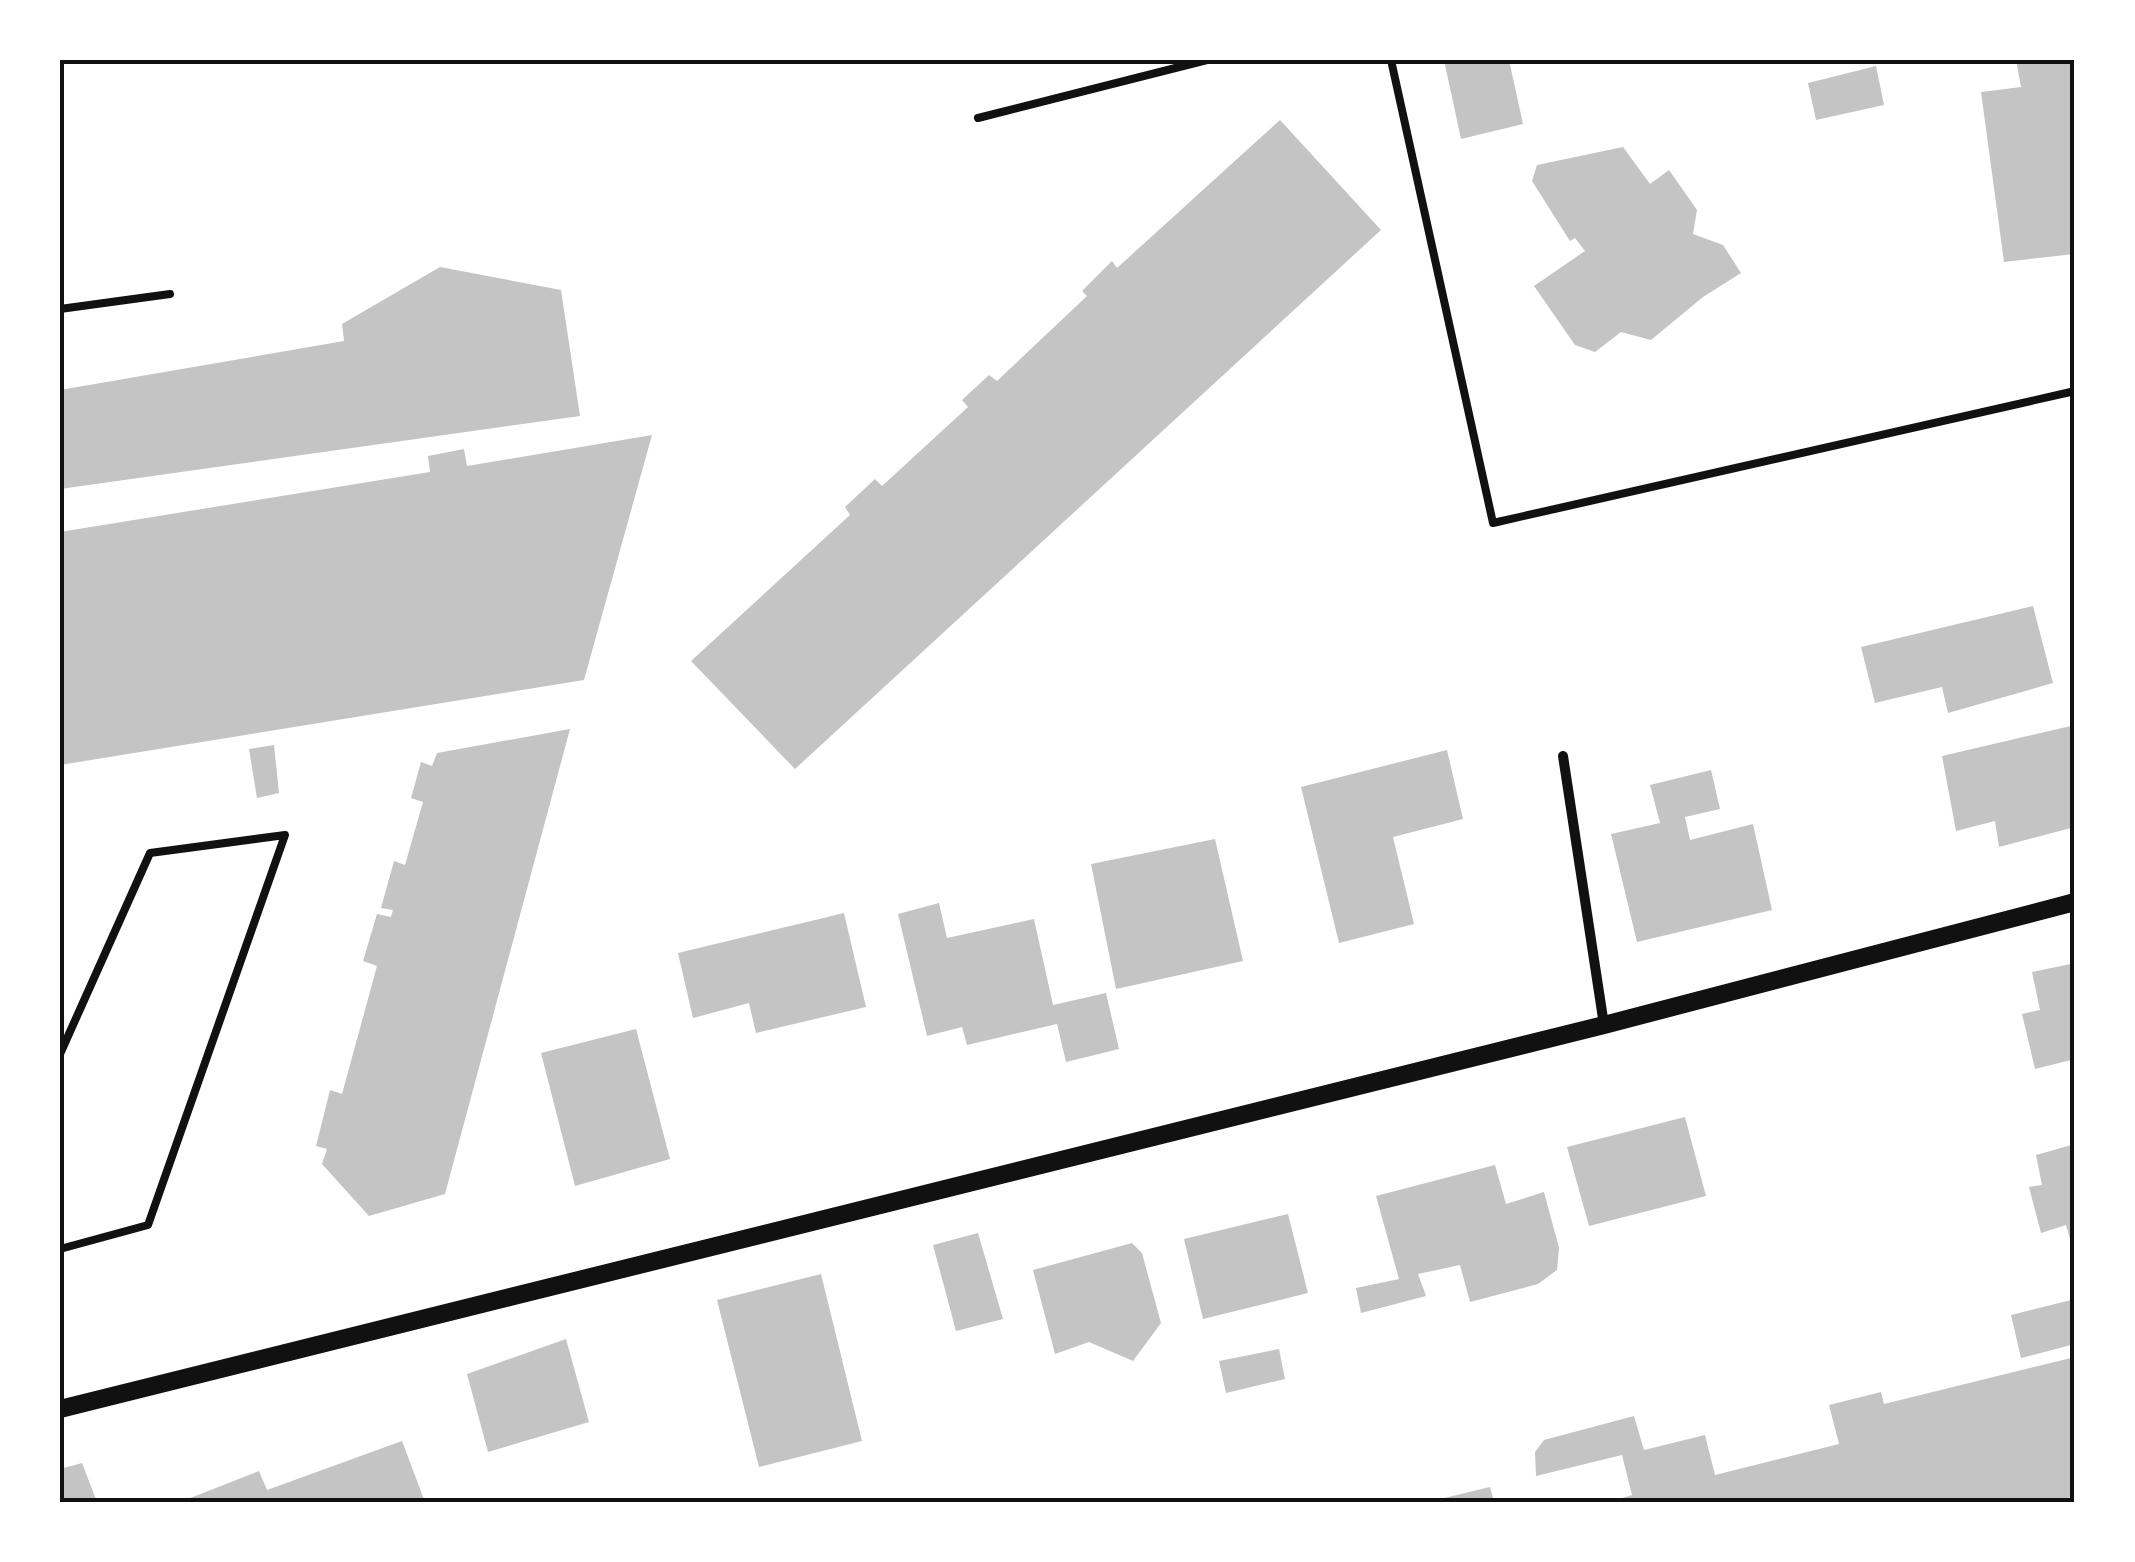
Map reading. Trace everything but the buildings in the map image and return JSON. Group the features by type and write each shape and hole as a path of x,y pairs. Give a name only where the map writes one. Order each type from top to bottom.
{"street":[{"path":"1563,756 1604,1025"},
{"path":"60,1410 1604,1025 2075,902"}],"lane":[{"path":"978,118 1207,60"},
{"path":"1391,60 1493,523 2075,391"},
{"path":"60,309 170,294"},
{"path":"60,1054 150,853 284,834 148,1225 60,1249"}]}
